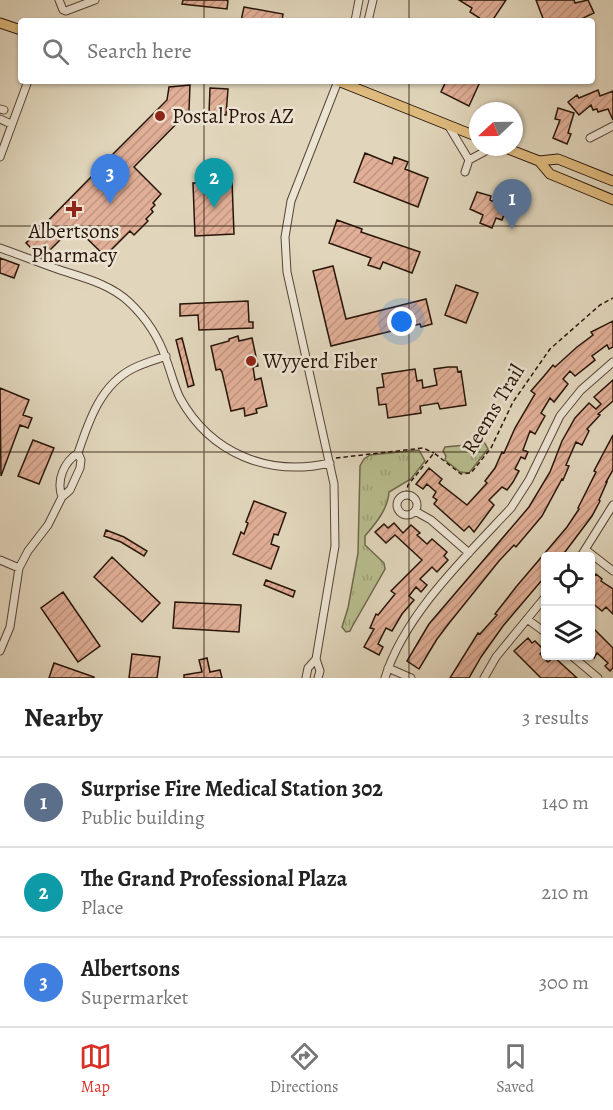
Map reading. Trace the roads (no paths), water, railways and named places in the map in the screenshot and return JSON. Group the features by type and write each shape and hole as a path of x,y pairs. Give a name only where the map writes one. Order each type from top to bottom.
{"main road":[{"path":"0,23 18,29"},
{"path":"346,84 469,132"},
{"path":"523,155 539,161 558,159 613,180"},
{"path":"539,161 550,174 613,200"}],"street":[{"path":"59,0 63,10 66,11 95,0"},
{"path":"356,18 359,0"},
{"path":"369,18 372,0"},
{"path":"0,157 27,84"},
{"path":"318,678 320,671 316,659 335,546 334,484 287,272 285,237 294,191 337,84"},
{"path":"0,119 11,124"},
{"path":"448,125 469,160"},
{"path":"590,138 613,126"},
{"path":"465,172 469,160 476,156"},
{"path":"0,248 98,282 127,300 140,313 155,335 166,356 179,396 188,410 196,422 221,444 244,458 273,467 303,469 330,461"},
{"path":"0,651 10,627 19,568 76,478 81,464 78,453 87,425 100,399 110,386 134,369 166,356"},
{"path":"385,678 402,638 425,604 515,502 529,480 560,416 570,402 613,362"},
{"path":"62,497 59,485 63,472 69,459 78,453"},
{"path":"63,472 76,478"},
{"path":"406,495 415,499 417,505 415,511 406,516 398,511 398,501 406,495"},
{"path":"585,552 613,504"},
{"path":"415,511 431,520 469,553"},
{"path":"0,560 19,568"},
{"path":"595,560 613,571"},
{"path":"484,678 496,657 541,603"},
{"path":"528,619 541,629"},
{"path":"306,678 308,668 316,659"},
{"path":"577,660 598,678"},
{"path":"388,668 411,678"}],"place":[{"name":"Postal Pros AZ","path":"160,116"},
{"name":"Albertsons","path":"110,204"},
{"name":"The Grand Professional Plaza","path":"214,208"},
{"name":"Albertsons Pharmacy","path":"74,209"},
{"name":"Surprise Fire Medical Station 302","path":"512,229"},
{"name":"Wyyerd Fiber","path":"251,361"}]}
